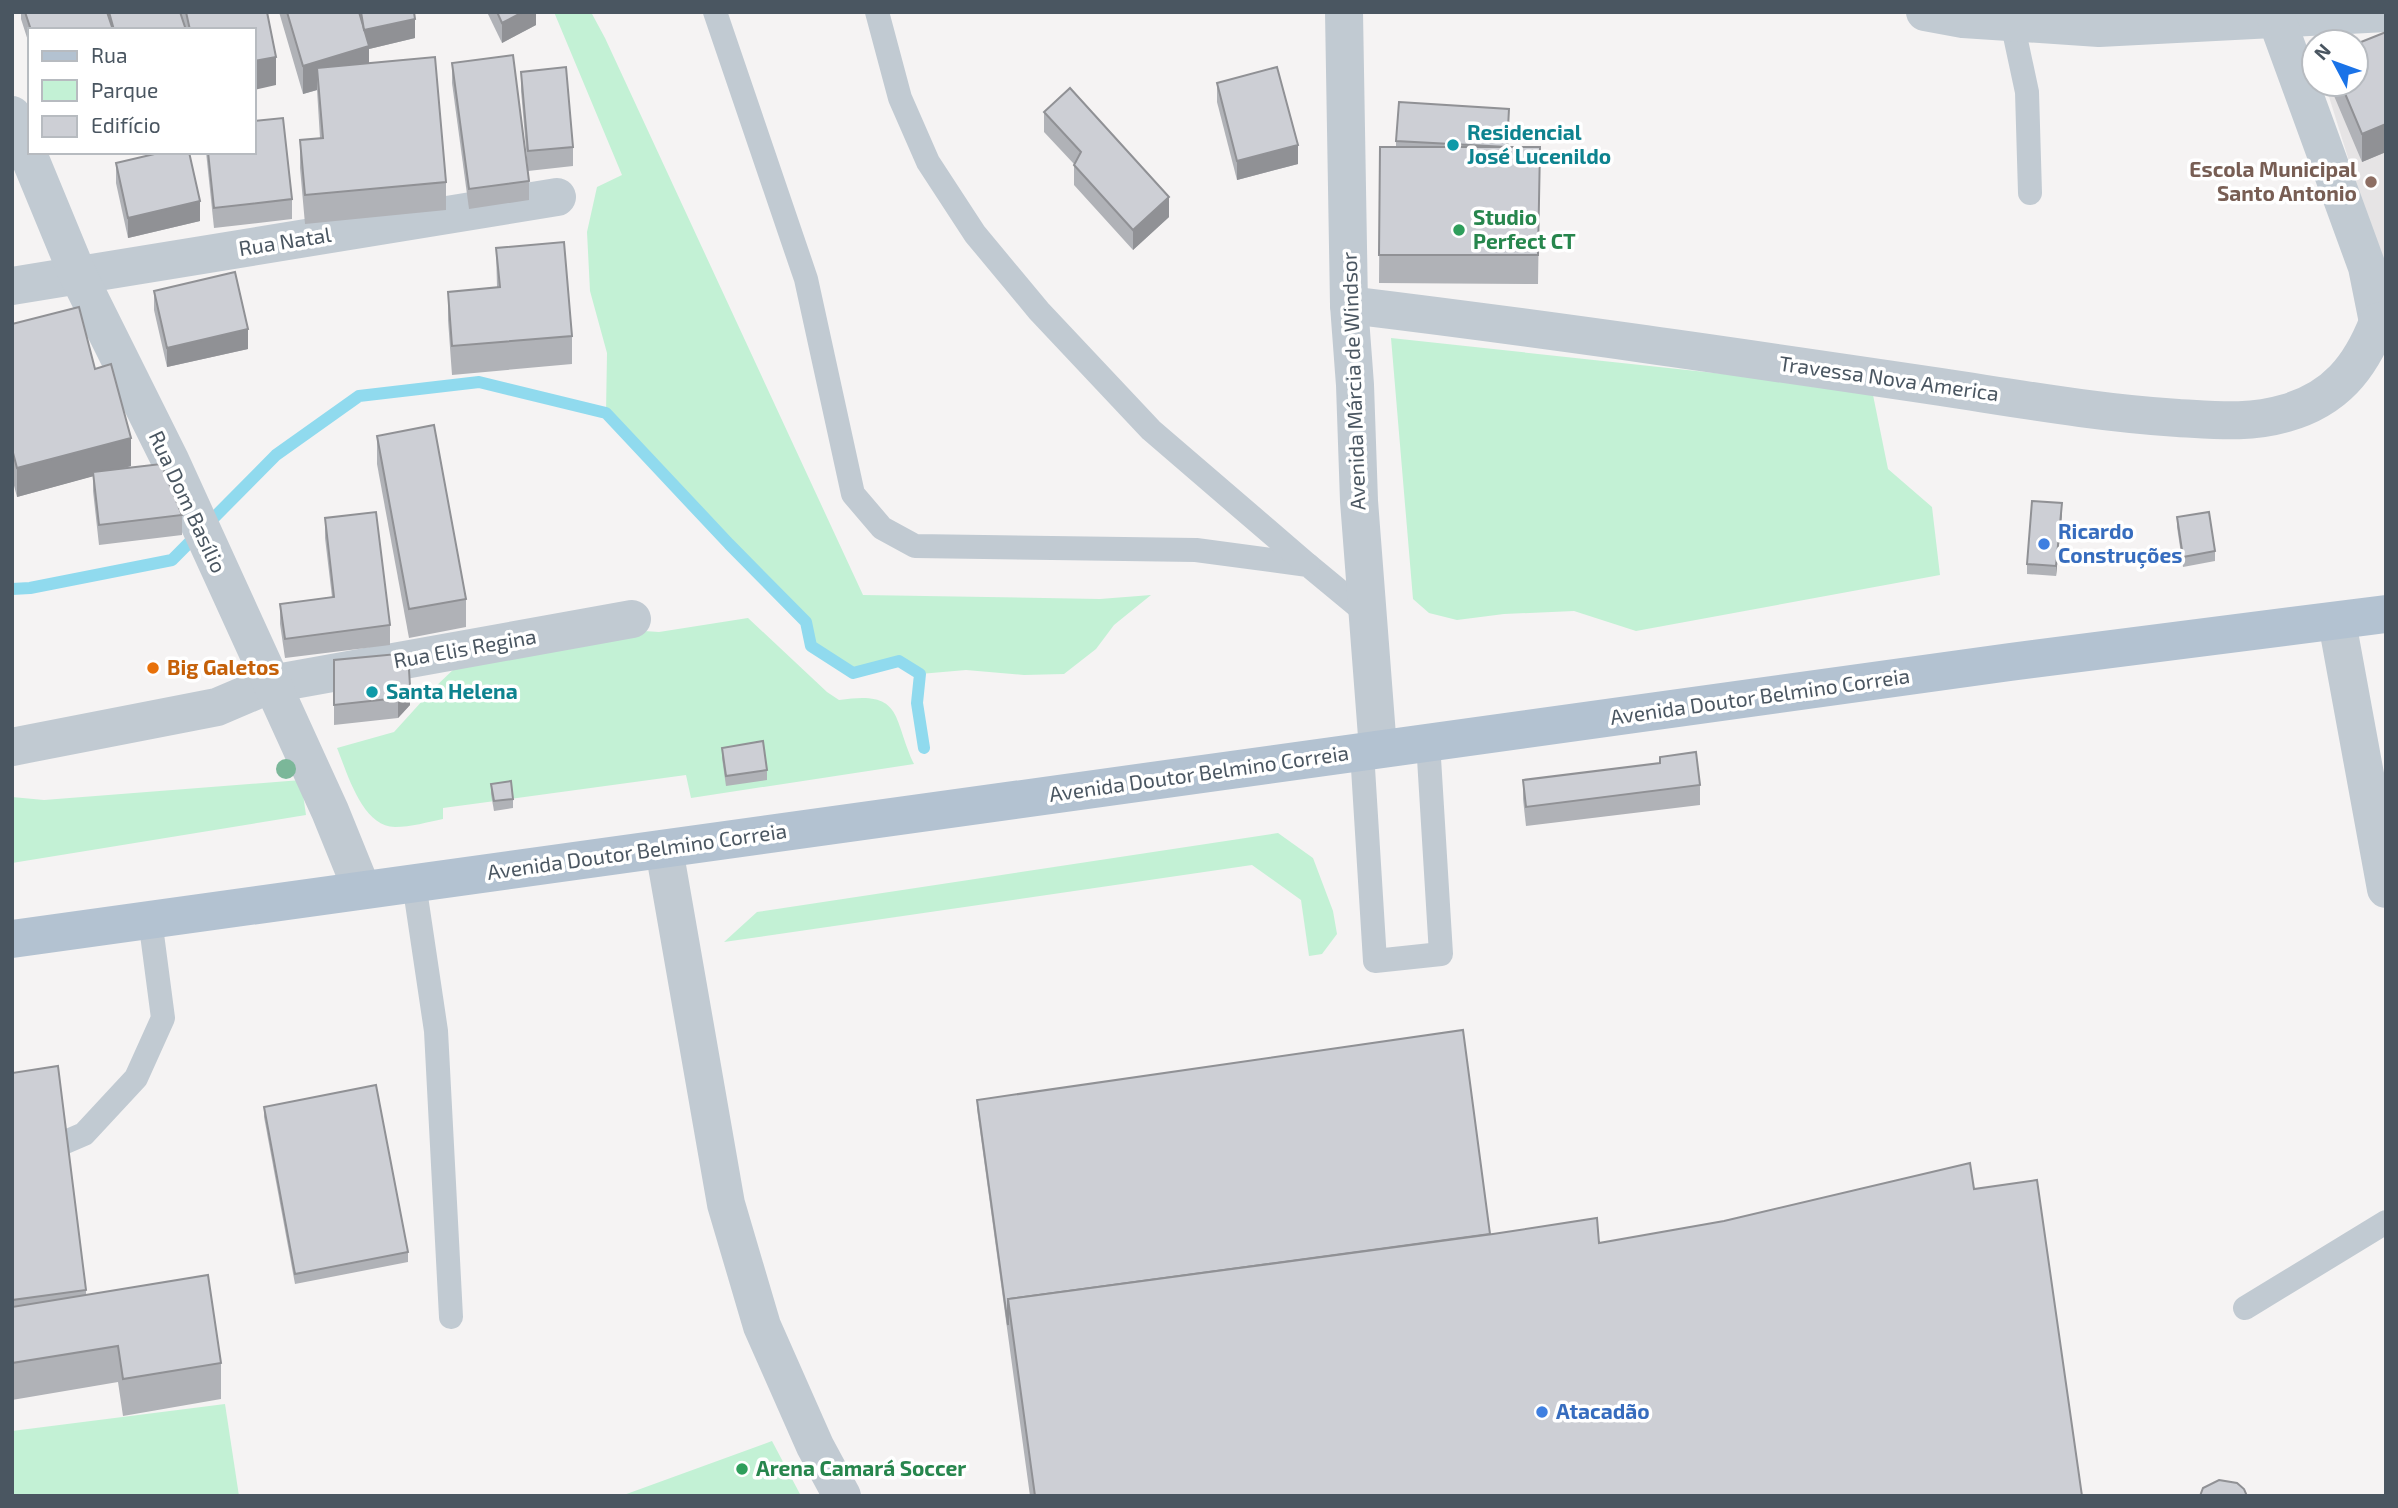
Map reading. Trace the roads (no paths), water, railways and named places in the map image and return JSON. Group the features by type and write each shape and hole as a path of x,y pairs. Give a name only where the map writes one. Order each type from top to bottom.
{"main road":[{"name":"Avenida Doutor Belmino Correia","path":"12,939 1996,664 2386,614"}],"street":[{"name":"Avenida Márcia de Windsor","path":"1344,12 1349,305 1366,613 1370,751"},
{"path":"1925,12 1963,19 2099,28 2275,15 2386,13"},
{"path":"2275,15 2367,267 2382,321"},
{"name":"Rua Dom Basílio","path":"12,115 28,153"},
{"name":"Rua Dom Basílio","path":"28,154 79,275 170,460 215,564 330,811 362,890"},
{"name":"Rua Natal","path":"12,286 557,197"},
{"name":"Travessa Nova America","path":"1349,305 1553,330 2130,415 2243,422 2284,414 2309,406 2325,396 2345,379 2362,359 2382,321"},
{"name":"Rua Elis Regina","path":"12,747 217,707 271,684 632,619"},
{"path":"2337,622 2386,889"},
{"path":"664,849 726,1204 762,1326 815,1446 842,1496"}],"lane":[{"path":"715,12 806,279 853,495 882,528 915,546 1196,550 1308,565"},
{"path":"877,12 900,98 928,162 975,233 1039,311 1151,430 1366,613"},
{"path":"2012,22 2027,92 2030,193"},
{"path":"1370,751 1375,961 1441,954 1428,743"},
{"path":"414,883 436,1031 450,1317"},
{"path":"12,1165 84,1134 136,1078 163,1018 150,919"},
{"path":"2245,1308 2386,1222"}],"waterway":[{"path":"12,589 30,588 172,560 276,455 359,396 479,382 606,413 806,622 811,646 853,673 899,661 920,674 917,703 924,748"}],"place":[{"name":"Residencial José Lucenildo","path":"1453,145"},
{"name":"Escola Municipal Santo Antonio","path":"2371,182"},
{"name":"Studio Perfect CT","path":"1459,230"},
{"name":"Ricardo Construções","path":"2044,544"},
{"name":"Big Galetos","path":"153,668"},
{"name":"Santa Helena","path":"372,692"},
{"name":"Atacadão","path":"1542,1412"},
{"name":"Arena Camará Soccer","path":"742,1469"}]}
